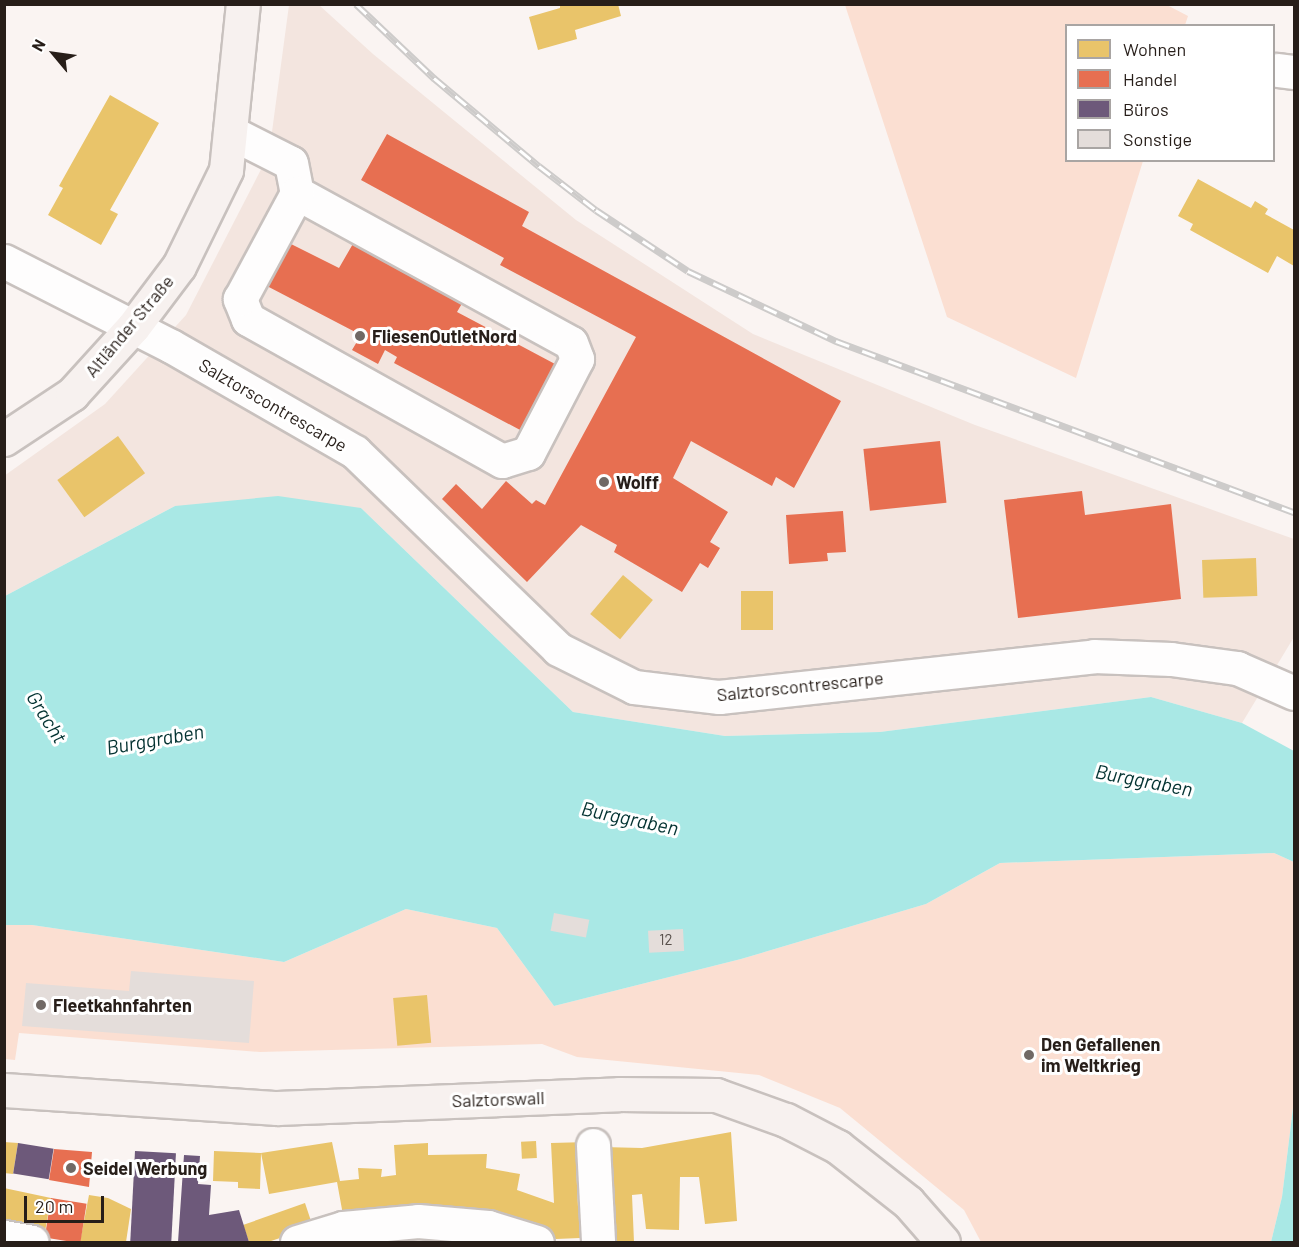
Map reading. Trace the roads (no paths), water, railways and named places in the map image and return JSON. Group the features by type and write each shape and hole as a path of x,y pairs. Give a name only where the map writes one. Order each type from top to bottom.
{"main road":[{"name":"Altländer Straße","path":"4,439 72,394 133,327 179,266 226,170 243,4"},
{"name":"Salztorswall","path":"4,1090 277,1108 619,1094 716,1095 786,1120 838,1147 908,1202 943,1242"}],"street":[{"path":"230,132 291,163 297,193 240,299 248,320 502,461 528,453 577,359 571,343 297,193"},
{"name":"Salztorscontrescarpe","path":"4,261 133,327 355,452 558,649 634,687 719,696 1094,656 1171,659 1237,668 1294,693"},
{"path":"593,1145 597,1242"},
{"path":"297,1242 343,1228 418,1221 488,1227 537,1242"},
{"path":"4,1238 32,1242"}],"water":[{"path":"278,496 361,508 573,712 725,736 880,732 1151,697 1242,723 1294,751 1294,862 1274,853 1000,863 926,904 741,959 554,1006 497,928 406,909 284,962 32,925 5,925 5,596 175,506"},
{"path":"1294,1100 1294,1242 1271,1242 1282,1197"}],"railway":[{"path":"356,4 434,78 539,166 596,210 688,271 836,341 1294,512"}],"place":[{"name":"FliesenOutletNord","path":"360,336"},
{"name":"Wolff","path":"604,482"},
{"name":"Fleetkahnfahrten","path":"41,1005"},
{"name":"Den Gefallenen im Weltkrieg","path":"1029,1055"},
{"name":"Seidel Werbung","path":"71,1168"}],"water label":[{"name":"Gracht","path":"47,717"},
{"name":"Burggraben","path":"155,739"},
{"name":"Burggraben","path":"1144,780"},
{"name":"Burggraben","path":"630,818"}]}
